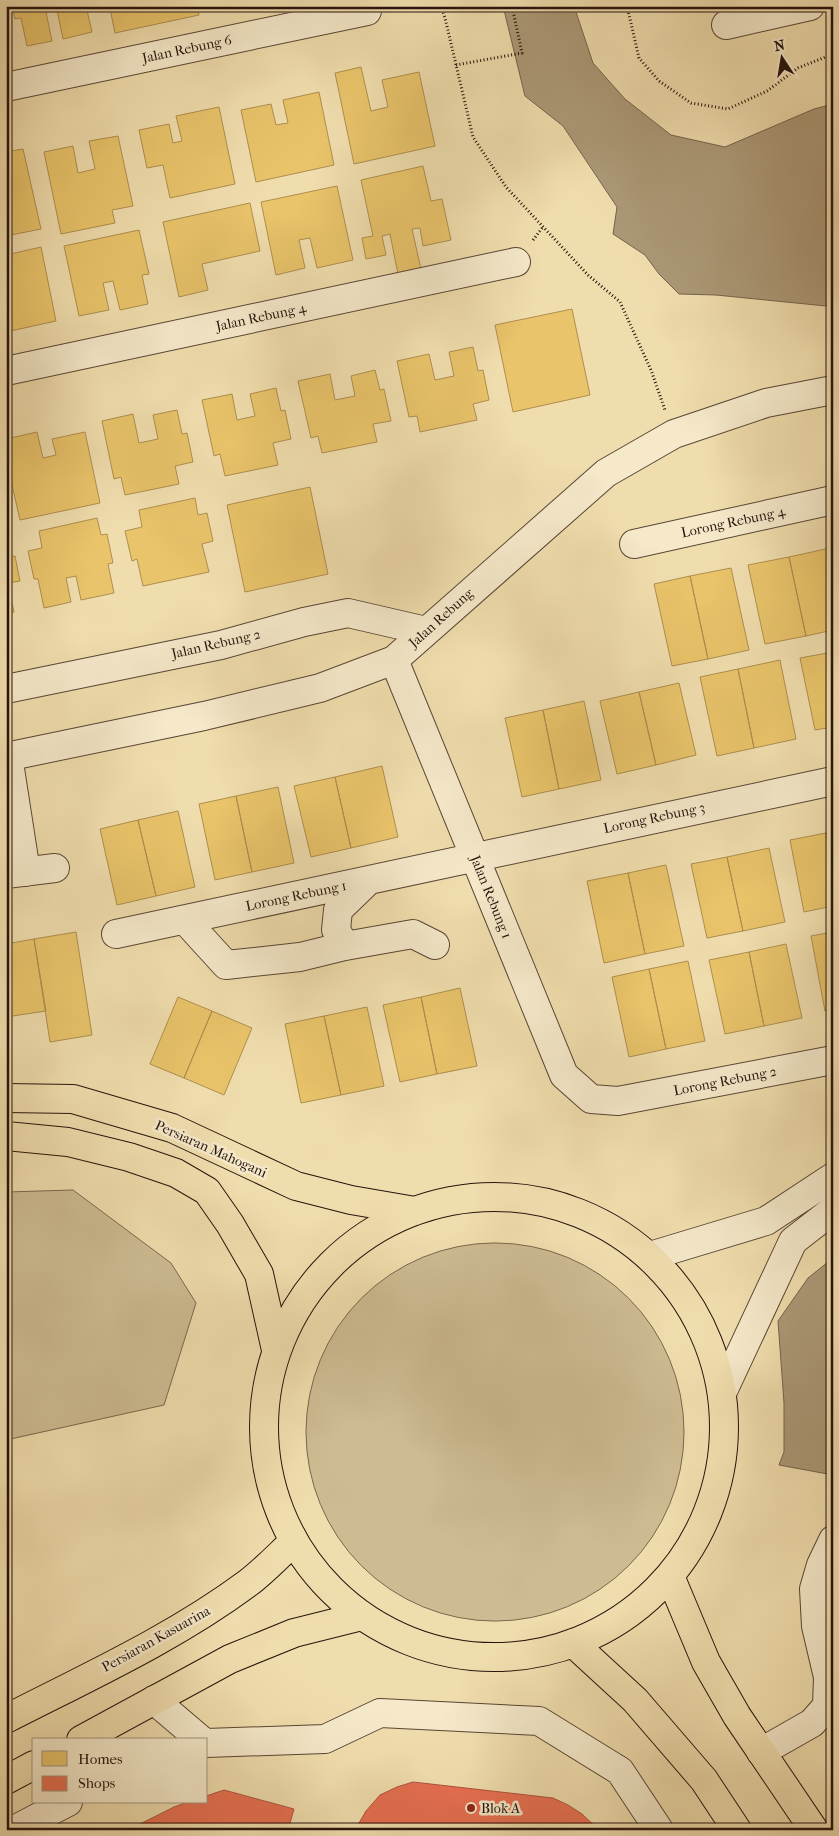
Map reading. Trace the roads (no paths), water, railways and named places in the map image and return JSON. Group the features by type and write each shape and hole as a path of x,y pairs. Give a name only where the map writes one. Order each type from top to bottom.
{"main road":[{"name":"Persiaran Mahogani","path":"6,1098 73,1099 172,1128 296,1186 351,1200 414,1211"},
{"path":"6,1136 68,1142 129,1157 176,1173 207,1191 230,1224 258,1274 276,1350"},
{"path":"514,1197 564,1207 609,1227 650,1256 685,1296 710,1341 723,1391 724,1457 706,1520 670,1576 642,1604 609,1626 573,1643 519,1656 464,1655 411,1642 362,1616 318,1576 293,1542 276,1506 266,1468 263,1428 266,1388 276,1350 299,1305 330,1265 369,1233 414,1211 464,1199 514,1197"},
{"name":"Persiaran Kasuarina","path":"6,1719 136,1652 199,1616 250,1582 293,1542"},
{"path":"670,1576 706,1662 737,1716 814,1830"},
{"path":"84,1738 230,1659 294,1633 362,1616"},
{"path":"573,1643 635,1700 704,1780 737,1830"},
{"path":"6,1780 32,1766"}],"street":[{"path":"726,25 810,6"},
{"name":"Jalan Rebung 6","path":"6,88 367,11"},
{"name":"Jalan Rebung 4","path":"6,371 516,262"},
{"name":"Jalan Rebung","path":"7,756 204,716 320,688 394,660 606,473 674,434 766,403 833,390"},
{"name":"Lorong Rebung 4","path":"634,544 833,500"},
{"name":"Jalan Rebung 2","path":"6,689 221,645 304,622 348,613 426,631"},
{"name":"Jalan Rebung 1","path":"394,660 564,1075 591,1099 618,1101"},
{"path":"7,756 16,873 55,868"},
{"name":"Lorong Rebung 3","path":"474,856 833,781"},
{"name":"Lorong Rebung 1","path":"116,934 369,881 474,856"},
{"path":"345,946 336,930 338,910 369,881"},
{"path":"184,920 226,965 300,957 345,946 413,934 435,945"},
{"name":"Lorong Rebung 2","path":"618,1101 833,1060"},
{"path":"650,1256 766,1221 833,1178"},
{"path":"723,1391 793,1241 833,1210"},
{"path":"761,1752 812,1723 827,1706 828,1676 816,1626 814,1589 821,1565 833,1540"},
{"path":"154,1700 197,1738"},
{"path":"208,1740 325,1739 380,1713 539,1721 620,1771 659,1830"},
{"path":"14,1830 64,1804"}],"place":[{"name":"Blok A","path":"471,1808"}]}
